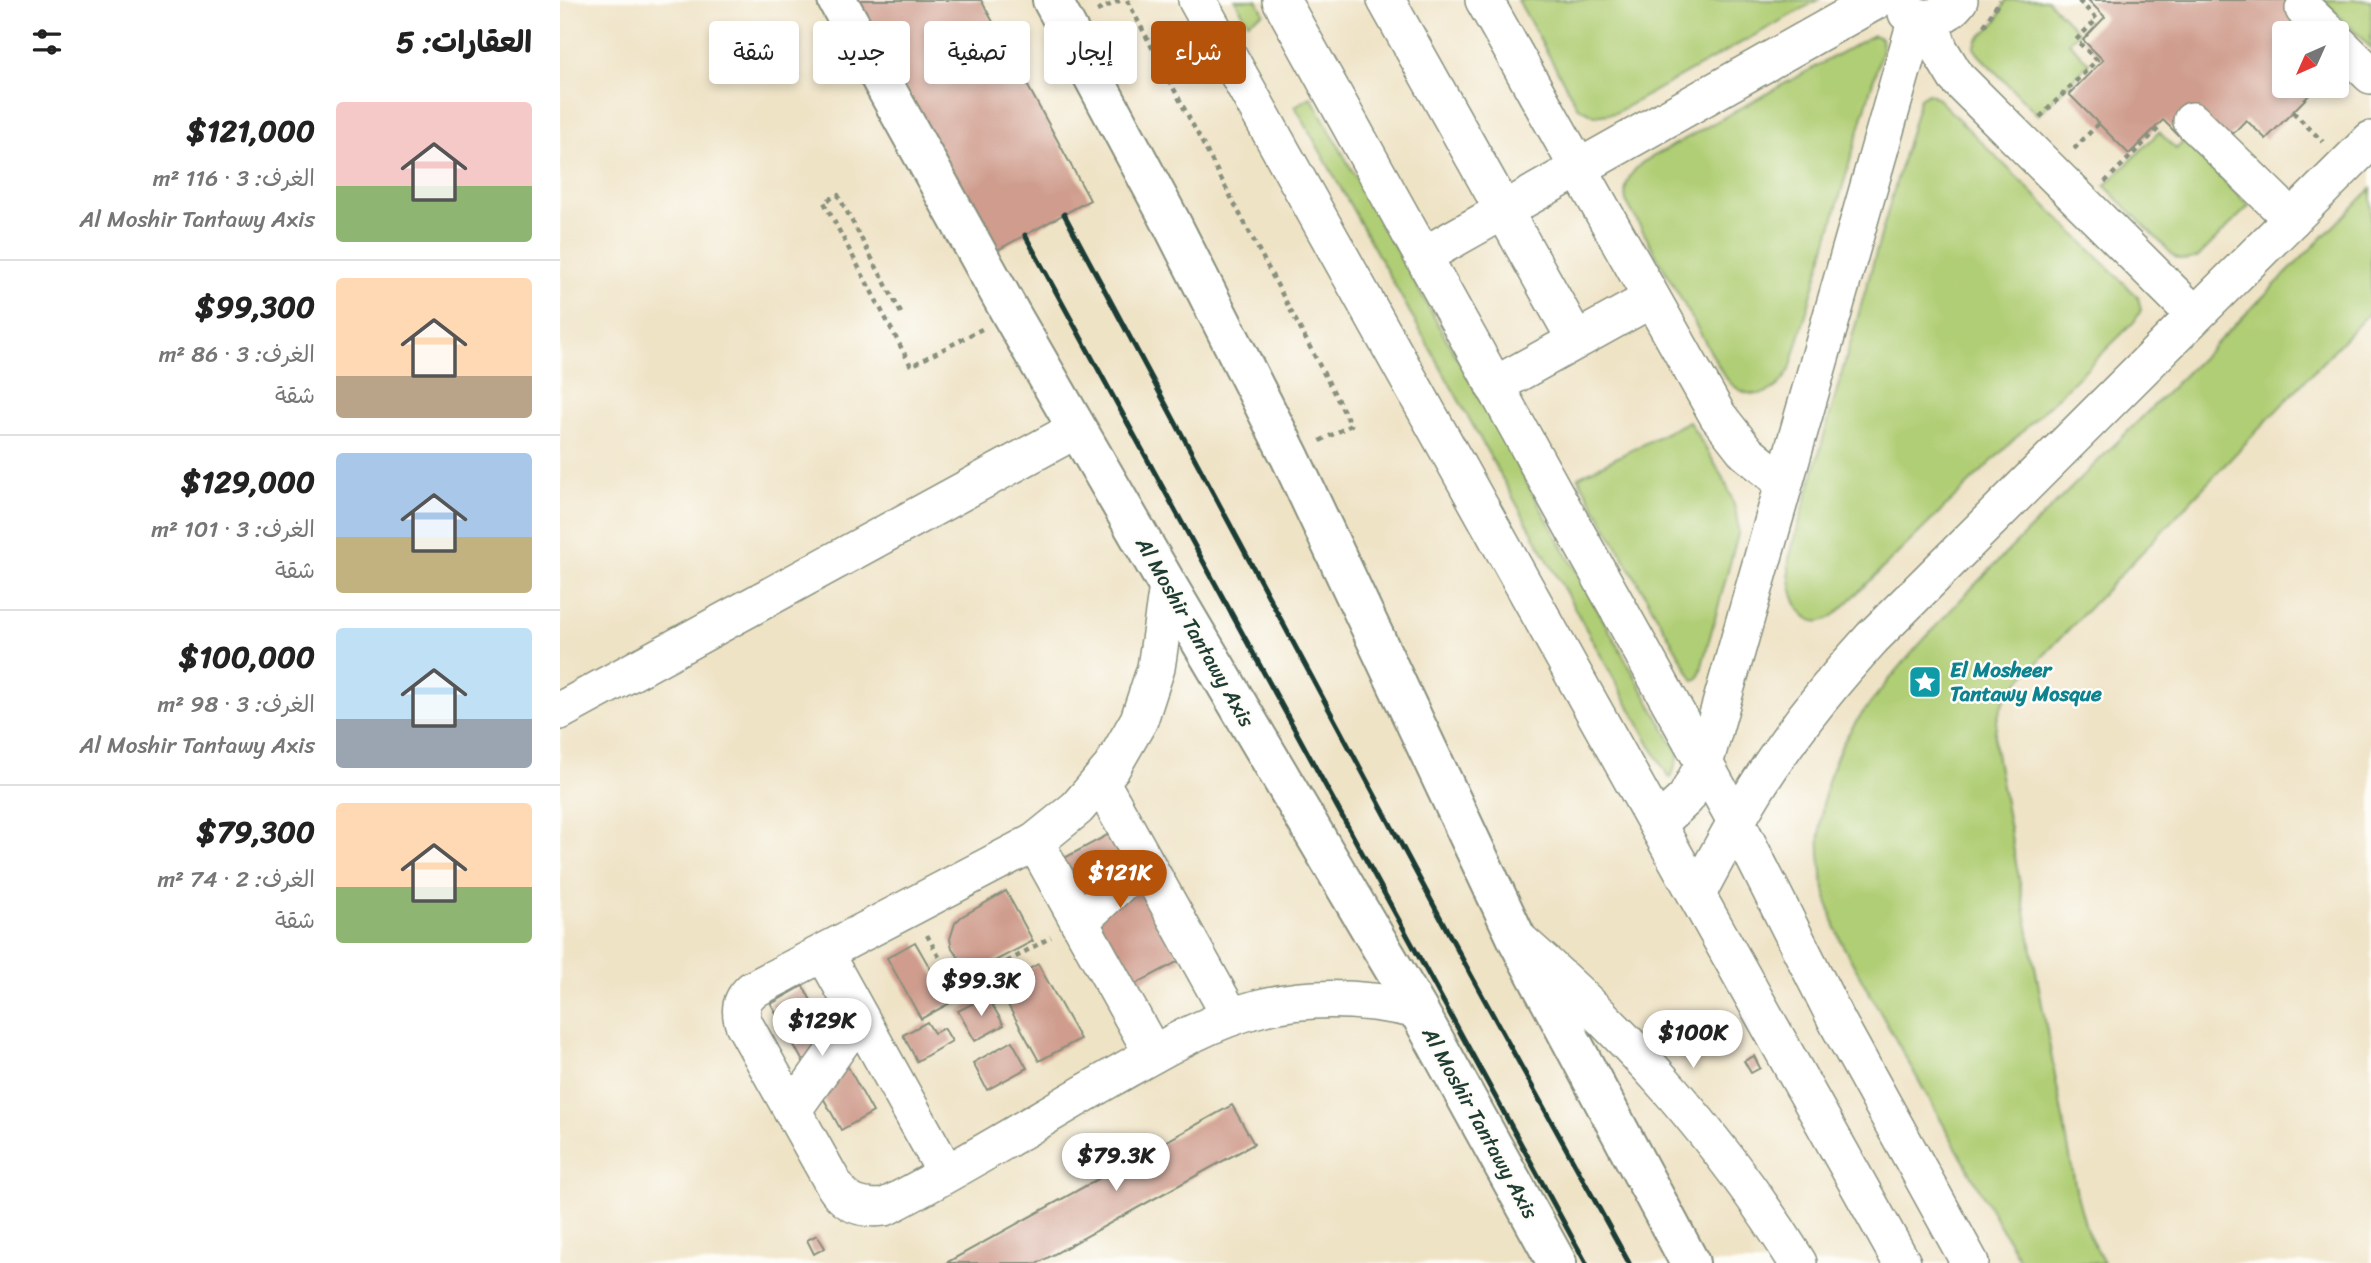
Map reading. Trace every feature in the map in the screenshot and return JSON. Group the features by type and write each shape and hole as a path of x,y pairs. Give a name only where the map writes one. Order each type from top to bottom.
{"highway":[{"name":"Al Moshir Tantawy Axis","path":"837,0 1077,429 1418,1010 1557,1263"},
{"path":"1052,0 1171,222 1290,457 1517,939 1690,1263"}],"street":[{"path":"1197,0 1902,1263"},
{"path":"1280,0 1736,821 1839,1025 1970,1263"},
{"path":"1386,0 1576,340"},
{"path":"1484,0 1706,396 1731,436 1756,461 1784,483"},
{"path":"1423,256 1877,0"},
{"path":"1658,824 1686,798 1704,764 1784,483 1925,9"},
{"path":"1925,9 1939,49 1956,77 2194,315"},
{"path":"2349,54 2371,75"},
{"path":"2180,127 2292,219"},
{"path":"1697,894 1736,821 1786,744 1834,681 1872,638 2371,140"},
{"path":"1494,386 1651,299"},
{"path":"560,711 1077,429"},
{"path":"776,566 923,487 937,489 946,501"},
{"path":"1168,586 1161,642 1148,695 1126,744 1077,808 1035,842 752,990 743,1000 741,1009 744,1024 839,1194 860,1207 885,1206 1204,1027 1231,1017 1262,1008 1324,999 1377,1002 1418,1010"},
{"path":"560,682 695,609"},
{"path":"1100,781 1231,1017"},
{"path":"1035,842 1153,1055"},
{"path":"1079,922 1144,860"},
{"path":"1517,939 1611,1024 1663,1080 1735,1168 1798,1263"},
{"path":"824,953 946,1173"},
{"path":"792,1111 859,1017"}],"path":[{"path":"1127,0 1351,425 1290,457"},
{"path":"1975,33 1990,20 2000,0"},
{"path":"2035,122 2096,60 2076,40 2097,19 2078,0"},
{"path":"2293,111 2310,129"},
{"path":"2084,139 2098,124"},
{"path":"2099,187 2161,126 2180,127"},
{"path":"901,313 838,195 824,202 911,366 1011,314"},
{"path":"911,907 957,990 1079,922"}],"green space":[{"path":"1235,0 1257,0 1264,13 1248,22"},
{"path":"1518,0 1818,0 1615,113 1595,116 1577,106"},
{"path":"2006,0 2047,0 2079,32 2069,42 2089,63 2038,115 1974,48 1977,40 1997,21"},
{"path":"2323,0 2371,0 2371,48 2349,26 2349,21 2344,21"},
{"path":"1873,35 1881,38 1882,50 1791,366 1785,378 1768,392 1748,393 1730,382 1722,372 1626,201 1627,184 1634,170 1643,162"},
{"path":"1928,93 1936,97 2138,297 2141,310 2134,322 1837,613 1824,620 1814,621 1805,616 1798,607 1790,583 1789,559 1920,98"},
{"path":"1311,97 1679,755 1671,778 1295,106"},
{"path":"2159,132 2176,149 2184,141 2249,206 2193,259 2175,257 2105,186"},
{"path":"2371,189 2371,311 2012,689 1998,717 1995,748 2077,1195 2087,1231 2104,1263 2021,1263 1842,944 1826,896 1820,846 1824,797 1831,773 1840,749 1862,713 1906,659 2018,541"},
{"path":"1689,421 1728,489 1734,504 1738,534 1699,677 1694,681 1578,477"}],"building":[{"path":"856,0 981,0 992,21 924,21 924,84 1027,84 1090,200 994,252 902,84 910,84 910,21 868,21"},
{"path":"2088,0 2313,0 2316,21 2272,21 2272,98 2306,98 2266,139 2246,120 2227,140 2200,113 2178,135 2163,120 2129,154 2069,94 2103,60 2083,40 2105,17"},
{"path":"1111,833 1181,960 1130,987 1059,861"},
{"path":"1006,891 1033,941 987,965 979,967 962,962 952,948 950,939 955,923"},
{"path":"915,942 950,1003 921,1019 887,958"},
{"path":"1038,964 1080,1039 1039,1061 998,987"},
{"path":"803,986 873,1112 841,1130 771,1004"},
{"path":"987,996 1004,1025 975,1041 958,1011"},
{"path":"927,1022 934,1033 944,1028 952,1041 917,1061 903,1035"},
{"path":"1012,1041 1027,1068 987,1090 973,1063"},
{"path":"1754,1056 1760,1068 1751,1073 1744,1061"},
{"path":"1232,1105 1254,1144 1038,1263 946,1263"},
{"path":"817,1235 825,1248 814,1254 807,1240"}],"railway":[{"path":"1064,214 1471,975 1629,1263"},
{"path":"1025,235 1586,1263"}],"place":[{"name":"El Mosheer Tantawy Mosque","path":"1925,682"}]}
